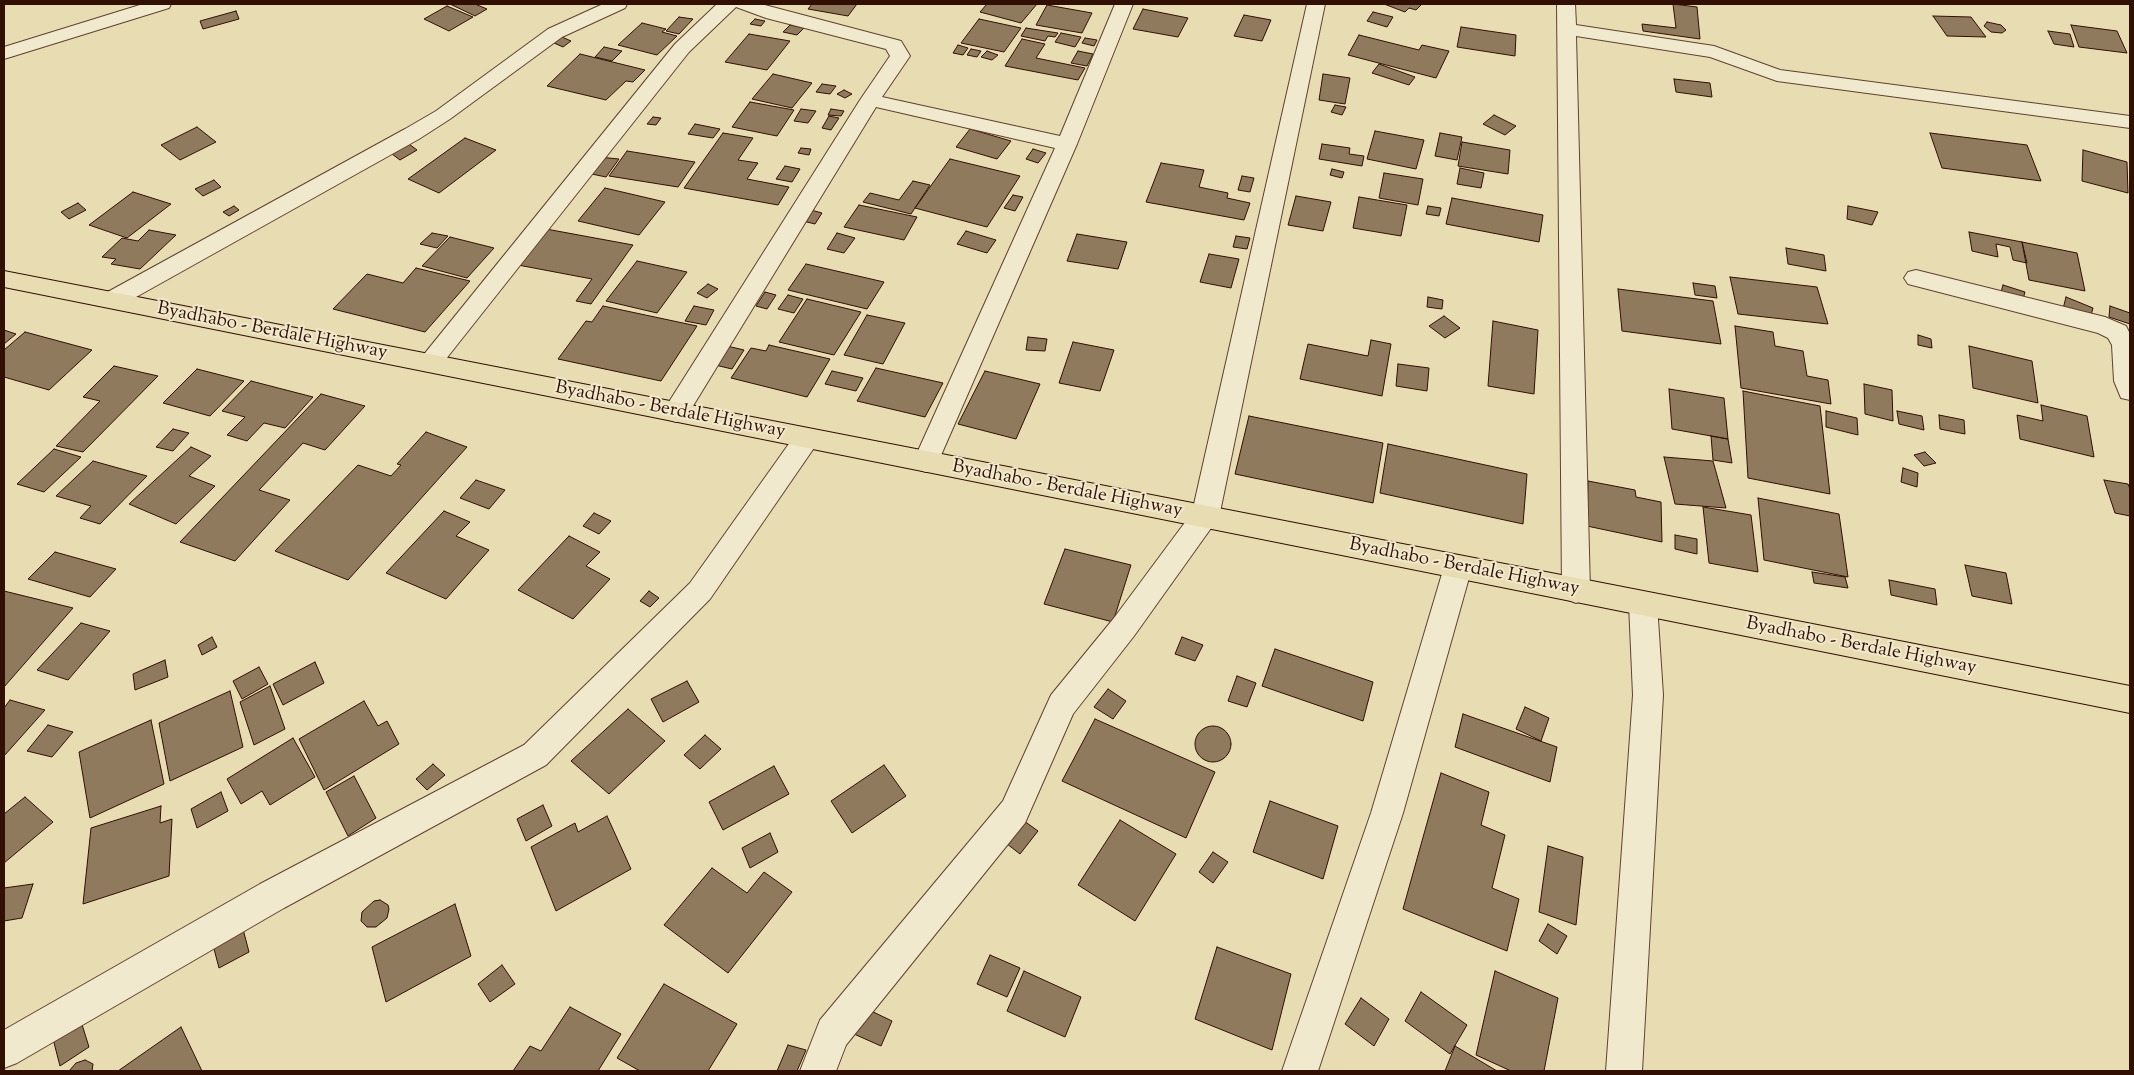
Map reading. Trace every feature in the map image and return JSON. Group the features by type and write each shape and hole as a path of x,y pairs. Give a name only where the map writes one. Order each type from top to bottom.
{"main road":[{"name":"Byadhabo - Berdale Highway","path":"4,279 2130,700"}],"street":[{"path":"4,53 162,4"},
{"path":"112,300 412,134 443,115 555,33 618,4"},
{"path":"429,363 682,48 728,4"},
{"path":"676,412 870,100 900,56 894,45 773,14 743,4"},
{"path":"926,462 1067,144 1124,4"},
{"path":"818,1071 833,1033 1014,812 1062,704 1124,627 1206,517 1316,4"},
{"path":"1566,4 1576,590"},
{"path":"1567,29 1714,52 1777,75 2130,122"},
{"path":"870,100 1067,144"},
{"path":"1916,278 2105,326 2117,332 2124,344 2126,381 2130,391"},
{"path":"4,1050 272,896 535,755 700,591 807,438"},
{"path":"1300,1071 1387,814 1458,567"},
{"path":"1624,1071 1648,694 1643,604"}],"building":[{"path":"450,4 475,4 487,9 475,16"},
{"path":"812,4 857,4 848,16 808,9"},
{"path":"987,4 1037,4 1021,23 980,12"},
{"path":"1384,4 1421,5 1416,10 1409,8 1405,12"},
{"path":"1673,4 1697,7 1700,39 1643,31 1642,24 1676,28"},
{"path":"1047,5 1092,13 1082,33 1036,25"},
{"path":"447,6 473,17 449,31 424,19"},
{"path":"1143,9 1188,18 1178,37 1133,29"},
{"path":"236,11 239,19 203,29 200,21"},
{"path":"1373,12 1393,17 1387,27 1367,21"},
{"path":"1244,15 1271,20 1262,41 1234,36"},
{"path":"1933,16 1971,17 1986,37 1947,36"},
{"path":"679,17 693,19 679,34 666,31"},
{"path":"755,19 765,21 761,26 750,24"},
{"path":"979,19 1021,28 1004,52 961,43"},
{"path":"1987,22 2001,25 2006,30 2002,33 1991,32 1984,26"},
{"path":"642,23 666,29 662,32 677,36 657,55 618,45"},
{"path":"790,25 804,28 797,35 783,32"},
{"path":"2071,25 2117,31 2127,53 2079,47"},
{"path":"1461,27 1516,35 1515,56 1457,47"},
{"path":"1026,28 1058,33 1055,37 1048,36 1045,41 1021,36"},
{"path":"2048,31 2070,34 2074,47 2054,44"},
{"path":"1061,33 1081,37 1075,47 1055,42"},
{"path":"749,34 790,41 767,70 725,62"},
{"path":"1359,35 1419,50 1422,45 1449,51 1436,78 1348,55"},
{"path":"562,37 571,41 563,47 554,43"},
{"path":"1085,38 1097,40 1094,46 1082,43"},
{"path":"1022,39 1045,44 1036,58 1085,68 1078,80 1005,66"},
{"path":"958,45 968,48 963,55 953,53"},
{"path":"604,47 622,51 612,61 595,57"},
{"path":"971,49 981,51 977,57 967,55"},
{"path":"987,51 998,55 992,60 981,57"},
{"path":"1078,51 1093,54 1087,66 1071,63"},
{"path":"580,54 645,70 633,82 626,81 606,100 547,86"},
{"path":"1379,64 1415,77 1409,85 1372,73"},
{"path":"773,74 812,83 792,108 752,99"},
{"path":"1323,74 1350,78 1345,104 1319,100"},
{"path":"1674,79 1710,83 1712,97 1676,92"},
{"path":"822,84 836,86 830,94 816,92"},
{"path":"844,90 852,94 845,98 837,94"},
{"path":"750,102 794,110 777,136 732,127"},
{"path":"1335,105 1346,107 1342,115 1331,112"},
{"path":"801,109 816,111 808,123 794,121"},
{"path":"831,109 844,111 841,116 828,115"},
{"path":"1494,115 1516,126 1505,135 1483,124"},
{"path":"829,116 839,118 831,130 822,128"},
{"path":"653,117 661,118 656,125 647,124"},
{"path":"695,124 720,129 713,138 688,134"},
{"path":"197,127 216,142 180,160 161,145"},
{"path":"970,129 1011,141 997,159 956,147"},
{"path":"1375,131 1424,140 1416,169 1367,159"},
{"path":"723,133 753,138 738,160 758,163 747,179 789,187 778,205 684,188"},
{"path":"1440,133 1462,137 1457,160 1435,156"},
{"path":"1930,133 2027,145 2041,181 1942,168"},
{"path":"465,138 496,150 439,193 408,179"},
{"path":"1462,142 1510,150 1508,174 1458,166"},
{"path":"409,144 417,150 400,160 392,154"},
{"path":"1322,144 1350,148 1349,154 1364,156 1362,166 1319,159"},
{"path":"801,148 811,149 809,155 798,153"},
{"path":"1033,149 1046,153 1038,163 1026,159"},
{"path":"2083,150 2127,162 2128,193 2082,181"},
{"path":"627,151 695,162 678,187 609,176"},
{"path":"599,157 619,159 606,177 587,173"},
{"path":"950,159 1020,176 987,227 915,208"},
{"path":"1161,163 1204,170 1199,187 1228,193 1227,198 1250,203 1244,220 1146,202"},
{"path":"785,166 800,169 792,182 776,179"},
{"path":"1460,168 1484,173 1481,188 1457,184"},
{"path":"1332,169 1344,172 1342,178 1330,175"},
{"path":"1384,173 1423,179 1418,205 1379,198"},
{"path":"1242,176 1254,178 1250,192 1238,190"},
{"path":"214,180 221,187 203,196 195,189"},
{"path":"913,181 930,185 911,214 863,202 870,193 899,200"},
{"path":"605,188 665,202 639,235 578,221"},
{"path":"133,192 171,204 127,238 89,225"},
{"path":"1013,195 1023,197 1015,211 1004,208"},
{"path":"1296,196 1331,202 1323,231 1288,225"},
{"path":"1359,197 1407,205 1401,236 1353,228"},
{"path":"1452,198 1543,215 1539,242 1446,224"},
{"path":"78,203 86,210 69,219 61,212"},
{"path":"859,205 917,217 904,240 844,227"},
{"path":"234,206 239,210 229,216 223,212"},
{"path":"1428,206 1441,208 1439,216 1426,214"},
{"path":"1848,206 1878,212 1872,225 1847,219"},
{"path":"811,210 822,213 815,224 803,221"},
{"path":"546,229 633,245 591,304 576,301 592,279 518,265"},
{"path":"149,230 176,235 140,269 111,264 116,259 102,257 122,238 138,241"},
{"path":"966,231 996,240 987,253 957,244"},
{"path":"1969,232 2022,242 2027,263 2013,260 2010,247 1996,244 1998,257 1972,251"},
{"path":"432,233 448,236 437,248 420,244"},
{"path":"837,233 855,238 844,253 827,249"},
{"path":"1077,234 1127,242 1118,269 1067,261"},
{"path":"1236,236 1250,238 1247,249 1233,247"},
{"path":"450,237 494,248 467,278 422,266"},
{"path":"2022,242 2077,253 2085,291 2029,280"},
{"path":"1786,248 1824,255 1826,271 1788,264"},
{"path":"1209,254 1239,259 1231,288 1200,282"},
{"path":"637,261 687,272 657,313 606,301"},
{"path":"806,264 884,282 867,309 788,290"},
{"path":"416,268 470,281 425,332 333,309 367,274 403,283"},
{"path":"1730,277 1817,287 1828,324 1738,314"},
{"path":"1693,283 1715,286 1717,298 1695,295"},
{"path":"708,284 718,289 707,298 697,293"},
{"path":"2003,285 2025,292 2022,303 2000,296"},
{"path":"1618,289 1713,301 1721,344 1622,331"},
{"path":"765,292 776,295 767,309 756,306"},
{"path":"788,295 803,299 794,313 778,309"},
{"path":"1428,297 1443,300 1442,309 1427,307"},
{"path":"2066,297 2093,308 2090,319 2063,309"},
{"path":"807,299 861,312 834,355 779,342"},
{"path":"603,306 697,326 661,381 558,359 586,321 592,322"},
{"path":"694,306 714,310 706,325 685,321"},
{"path":"2110,306 2130,313 2130,324 2109,317"},
{"path":"867,315 905,323 883,364 844,355"},
{"path":"1444,316 1460,328 1445,338 1429,326"},
{"path":"1493,321 1538,330 1534,394 1488,386"},
{"path":"1735,326 1773,332 1775,346 1803,351 1807,376 1828,380 1831,404 1741,388"},
{"path":"4,330 16,334 4,344"},
{"path":"25,332 92,350 49,390 4,377 4,350"},
{"path":"1918,335 1931,339 1932,348 1918,345"},
{"path":"1028,337 1047,339 1045,351 1026,350"},
{"path":"1371,340 1391,344 1382,396 1300,379 1308,344 1368,356"},
{"path":"1073,342 1114,350 1100,391 1059,383"},
{"path":"769,345 830,359 807,397 731,378 751,348 766,351"},
{"path":"727,346 744,350 732,369 715,365"},
{"path":"1969,346 2032,361 2038,403 1973,388"},
{"path":"1398,364 1429,368 1427,391 1396,386"},
{"path":"114,366 158,376 83,452 56,446 100,401 83,397"},
{"path":"876,368 943,383 925,417 857,401"},
{"path":"197,369 244,381 210,416 163,403"},
{"path":"832,371 863,378 856,391 825,384"},
{"path":"985,371 1040,384 1016,439 958,424"},
{"path":"251,381 313,397 285,428 264,423 247,441 227,435 245,417 222,411"},
{"path":"1864,384 1892,390 1893,421 1865,414"},
{"path":"1669,389 1724,398 1728,439 1672,429"},
{"path":"1743,391 1820,406 1830,494 1748,478"},
{"path":"321,394 365,406 325,450 303,443 259,490 290,500 235,561 180,542"},
{"path":"2041,405 2087,416 2094,457 2020,439 2017,415 2043,421"},
{"path":"1826,411 1857,418 1858,435 1826,427"},
{"path":"1897,411 1922,416 1924,430 1899,424"},
{"path":"1939,415 1964,420 1965,434 1940,429"},
{"path":"1249,416 1383,443 1373,503 1235,474"},
{"path":"173,429 189,433 173,451 156,447"},
{"path":"426,432 467,447 348,580 275,551 358,465 391,476 401,465 397,464"},
{"path":"1711,436 1728,439 1732,463 1713,460"},
{"path":"1388,444 1527,474 1523,524 1380,493"},
{"path":"191,447 211,456 189,476 215,486 176,524 129,504"},
{"path":"54,449 81,457 44,492 17,484"},
{"path":"1925,452 1936,463 1924,466 1914,455"},
{"path":"1664,457 1713,461 1726,508 1675,504"},
{"path":"93,461 147,476 100,524 80,518 91,506 56,496"},
{"path":"1903,468 1918,473 1917,487 1901,482"},
{"path":"476,480 505,490 489,509 460,498"},
{"path":"2104,480 2128,484 2130,489 2130,516 2115,513"},
{"path":"1588,481 1635,490 1636,497 1661,502 1662,542 1587,526"},
{"path":"1758,498 1839,514 1848,577 1764,560"},
{"path":"1703,507 1751,515 1758,572 1709,563"},
{"path":"444,511 470,522 456,536 489,550 446,599 386,573"},
{"path":"594,513 611,521 599,534 583,526"},
{"path":"1675,535 1697,539 1697,554 1675,549"},
{"path":"569,536 600,552 586,566 610,579 573,619 518,590"},
{"path":"1065,549 1131,565 1113,622 1044,604"},
{"path":"55,552 116,569 90,597 28,579"},
{"path":"1965,565 2006,573 2012,604 1972,596"},
{"path":"1812,572 1845,577 1848,588 1814,583"},
{"path":"1889,580 1935,589 1937,605 1891,595"},
{"path":"4,591 73,608 4,687"},
{"path":"649,591 659,598 650,607 640,601"},
{"path":"81,623 110,631 68,680 37,670"},
{"path":"212,637 217,647 202,655 198,645"},
{"path":"1182,637 1203,645 1195,661 1175,654"},
{"path":"1275,649 1373,682 1363,721 1262,686"},
{"path":"165,660 168,677 135,690 133,674"},
{"path":"315,662 324,683 283,705 273,684"},
{"path":"259,667 268,684 242,699 233,681"},
{"path":"1237,676 1256,683 1247,707 1228,701"},
{"path":"687,681 699,702 663,722 651,699"},
{"path":"270,686 285,729 254,745 240,702"},
{"path":"1108,689 1126,701 1113,719 1094,707"},
{"path":"230,691 243,747 170,781 159,723"},
{"path":"10,700 45,710 4,756 4,708"},
{"path":"364,701 378,726 387,721 399,744 324,790 299,739"},
{"path":"1525,707 1549,718 1541,741 1516,729"},
{"path":"628,709 665,741 609,794 571,761"},
{"path":"1463,714 1557,747 1550,782 1455,747"},
{"path":"1095,719 1215,772 1186,838 1062,781"},
{"path":"151,720 164,784 90,818 79,752"},
{"path":"48,725 73,732 52,757 27,751"},
{"path":"1213,726 1220,727 1226,731 1230,737 1230,751 1226,757 1220,761 1213,762 1206,761 1200,757 1196,751 1195,744 1196,737 1200,731 1206,727"},
{"path":"705,735 721,749 700,769 684,755"},
{"path":"293,738 315,777 270,805 262,791 241,804 227,779"},
{"path":"433,764 445,775 427,790 416,779"},
{"path":"884,765 906,796 852,833 831,801"},
{"path":"774,766 789,794 723,830 709,802"},
{"path":"1441,773 1489,792 1481,825 1505,835 1492,888 1519,899 1507,951 1403,909"},
{"path":"354,776 376,818 348,836 326,792"},
{"path":"221,792 228,811 197,828 191,809"},
{"path":"25,797 53,822 4,863 4,814"},
{"path":"1270,801 1338,826 1323,879 1253,852"},
{"path":"543,805 552,826 526,841 517,819"},
{"path":"161,806 160,823 172,819 169,876 83,904 91,828"},
{"path":"607,816 631,869 556,911 531,847 575,823 578,832"},
{"path":"1020,818 1038,831 1020,854 1002,840"},
{"path":"1120,820 1176,854 1135,921 1078,885"},
{"path":"770,833 778,852 750,868 742,848"},
{"path":"1548,846 1583,857 1576,925 1539,912"},
{"path":"1213,852 1228,862 1213,883 1199,872"},
{"path":"712,868 747,893 764,872 792,892 728,973 664,925"},
{"path":"33,884 22,918 4,921 4,888"},
{"path":"380,900 388,905 387,918 376,927 367,927 361,921 362,912 374,901"},
{"path":"455,904 471,956 386,1002 372,947"},
{"path":"1548,924 1567,936 1557,954 1539,941"},
{"path":"243,929 249,952 219,968 213,945"},
{"path":"1217,947 1291,974 1272,1050 1195,1019"},
{"path":"990,955 1020,968 1007,997 977,984"},
{"path":"502,965 515,984 490,1002 478,984"},
{"path":"1024,971 1081,997 1065,1037 1007,1011"},
{"path":"1495,971 1558,998 1544,1071 1511,1071 1476,1055"},
{"path":"664,984 737,1024 708,1071 640,1071 617,1058"},
{"path":"1421,992 1467,1025 1450,1054 1405,1021"},
{"path":"1361,998 1389,1019 1374,1046 1345,1024"},
{"path":"570,1007 621,1034 598,1071 513,1071 530,1046 541,1051"},
{"path":"867,1009 892,1021 881,1046 854,1034"},
{"path":"80,1018 89,1047 60,1066 52,1035"},
{"path":"181,1027 202,1071 118,1071"},
{"path":"788,1045 806,1050 797,1071 777,1071"},
{"path":"1455,1046 1497,1071 1445,1071"},
{"path":"85,1060 93,1064 92,1071 69,1071 76,1063"}]}
